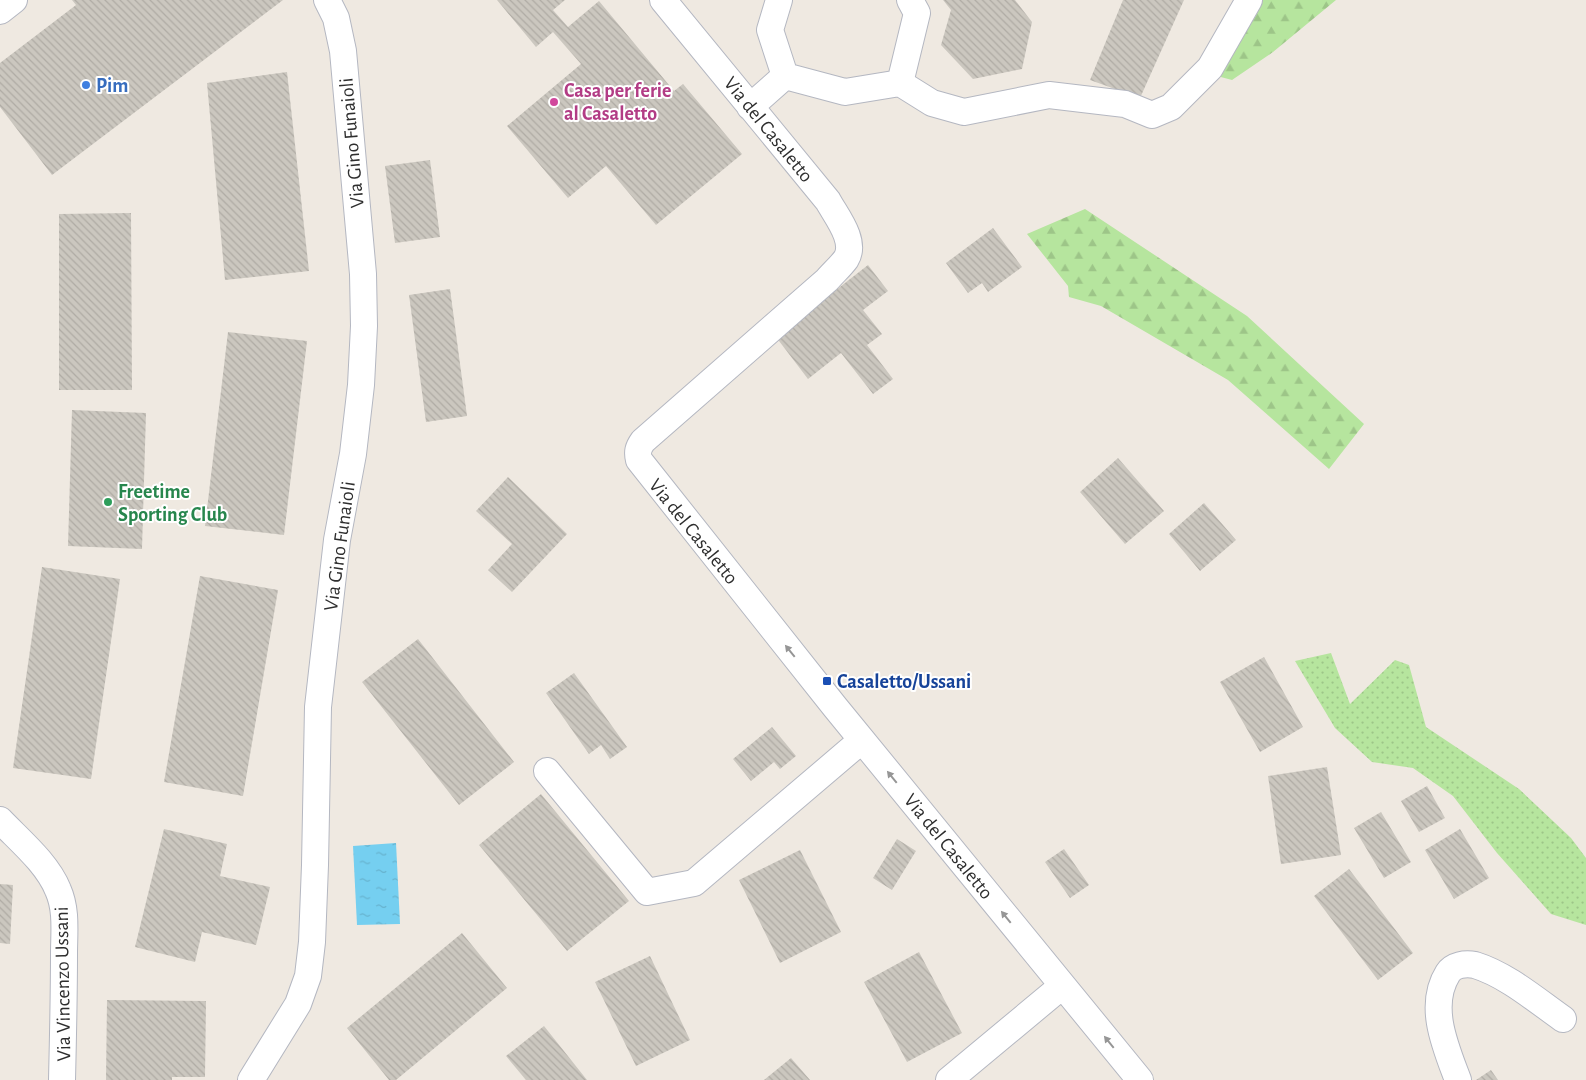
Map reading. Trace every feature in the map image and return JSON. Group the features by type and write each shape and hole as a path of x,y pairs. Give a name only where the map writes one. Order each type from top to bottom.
{"street":[{"path":"0,11 14,0"},
{"name":"Via Gino Funaioli","path":"251,1080 298,1004 308,976 314,923 318,707 337,540 353,454 360,385 364,326 363,274 343,51 336,18 326,0"},
{"name":"Via del Casaletto","path":"664,0 828,201 847,235 849,245 846,258 827,280 648,435 638,447 637,454 643,466 862,740 1140,1080"},
{"path":"779,0 770,30 784,76"},
{"path":"900,83 917,14 910,0"},
{"path":"784,76 845,92 900,83 932,103 964,112 1048,95 1125,104 1152,115 1171,107 1210,68 1249,0"},
{"path":"750,106 784,76"},
{"path":"547,771 647,892 694,883 862,740"},
{"name":"Via Vincenzo Ussani","path":"0,820 47,871 56,884 62,900 64,912 62,1080"},
{"path":"1458,1080 1443,1036 1439,1013 1439,995 1442,984 1450,970 1456,966 1473,965 1486,970 1511,983 1563,1018"},
{"path":"949,1080 1062,986"}],"green space":[{"path":"1257,0 1336,0 1273,52 1232,80 1217,76"},
{"path":"1085,209 1247,316 1364,424 1329,469 1228,380 1101,306 1069,297 1068,286 1027,234"},
{"path":"1331,653 1350,704 1395,660 1409,665 1426,727 1519,789 1571,838 1586,858 1586,925 1551,914 1497,853 1453,796 1413,768 1372,762 1335,728 1295,661"}],"water":[{"path":"396,843 400,924 357,925 353,846"}],"building":[{"name":"Pim","path":"72,0 283,0 52,175 0,107 0,63 76,5"},
{"path":"497,0 565,0 553,10 568,27 599,1 674,91 683,84 742,154 656,225 606,166 568,198 507,126 581,64 553,32 536,47"},
{"path":"943,0 1015,0 1032,22 1022,69 973,79 941,45 951,10"},
{"path":"1123,0 1184,0 1140,98 1090,80"},
{"path":"287,72 309,271 225,280 207,83"},
{"path":"430,160 440,237 395,243 385,166"},
{"path":"131,213 132,390 59,390 59,214"},
{"path":"993,228 1022,267 988,292 982,283 968,293 946,263"},
{"path":"868,265 888,291 863,310 882,334 867,345 893,379 873,394 841,353 808,379 776,337"},
{"path":"450,289 467,416 426,422 409,295"},
{"path":"228,332 307,341 284,535 205,526"},
{"path":"72,410 146,413 142,549 68,546"},
{"path":"1118,458 1164,511 1125,544 1080,492"},
{"path":"508,477 567,534 512,592 488,570 512,544 476,511"},
{"path":"1204,503 1236,540 1200,571 1169,534"},
{"path":"42,567 120,579 91,779 13,768"},
{"path":"200,576 278,590 243,796 164,782"},
{"path":"418,639 514,762 459,805 362,682"},
{"path":"1264,657 1303,727 1260,752 1220,682"},
{"path":"574,673 627,747 610,759 601,745 589,754 546,693"},
{"path":"772,727 796,756 780,769 774,762 751,781 733,759"},
{"path":"1327,767 1341,855 1281,864 1268,776"},
{"path":"1427,786 1445,818 1419,832 1401,801"},
{"path":"541,794 629,901 567,951 479,845"},
{"path":"1381,812 1411,862 1384,878 1354,828"},
{"path":"164,829 227,844 220,876 270,887 256,945 202,932 195,962 135,947"},
{"path":"1460,829 1489,878 1454,899 1425,850"},
{"path":"897,839 916,851 892,890 873,878"},
{"path":"1064,849 1089,885 1070,898 1045,862"},
{"path":"800,850 841,932 780,963 739,880"},
{"path":"1349,869 1413,953 1378,980 1314,896"},
{"path":"0,884 13,885 10,944 0,943"},
{"path":"462,933 507,988 396,1080 389,1080 347,1028"},
{"path":"919,952 962,1033 907,1062 864,982"},
{"path":"650,956 690,1040 636,1066 595,982"},
{"path":"107,1000 206,1001 205,1077 172,1077 172,1080 106,1080"},
{"path":"544,1026 587,1080 526,1080 506,1056"},
{"path":"791,1058 810,1080 764,1080"},
{"path":"1491,1070 1498,1080 1476,1080"}],"place":[{"name":"Pim","path":"86,85"},
{"name":"Casa per ferie al Casaletto","path":"554,102"},
{"name":"Freetime Sporting Club","path":"108,502"},
{"name":"Casaletto/Ussani","path":"827,681"}]}
